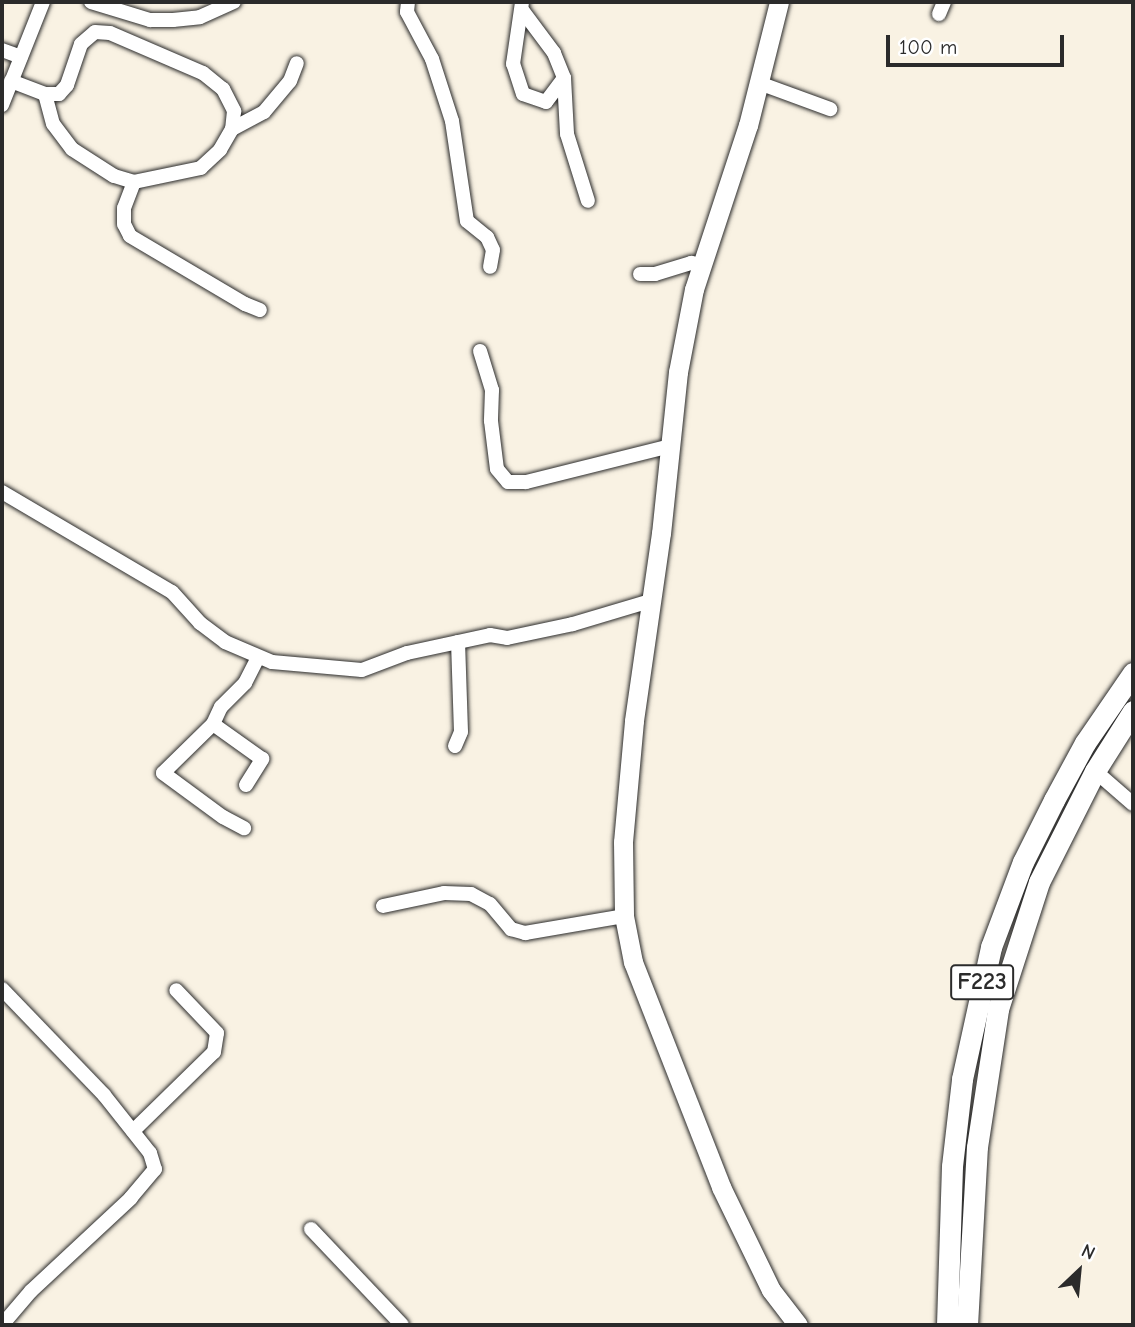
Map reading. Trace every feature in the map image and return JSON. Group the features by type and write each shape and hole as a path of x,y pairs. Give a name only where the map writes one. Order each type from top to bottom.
{"main road":[{"name":"F223","path":"947,1325 952,1166 962,1079 991,947 1023,862 1054,800 1085,743 1133,674"},
{"name":"F223","path":"967,1325 977,1147 998,1010 1040,882 1095,771 1133,711"}],"street":[{"path":"2,105 43,2"},
{"path":"91,2 150,20 173,20 200,16 234,2"},
{"path":"408,2 407,12 432,59 452,121 467,221 487,237 493,250 490,267"},
{"path":"779,2 759,83 694,289 678,372 623,842 624,916 638,974 721,1187 771,1290 798,1325"},
{"path":"522,6 513,64 523,94 546,102 564,78"},
{"path":"522,6 554,53 564,78 566,134 588,201"},
{"path":"11,81 45,94 59,94 67,85 81,44 95,32 110,33 203,73 223,89 234,110 232,129 220,150 201,168 134,182 114,176 72,149 53,124 45,94"},
{"path":"2,50 21,57"},
{"path":"232,129 264,112 290,81 298,63"},
{"path":"759,83 830,109"},
{"path":"134,182 124,208 124,224 130,236 245,304 260,310"},
{"path":"640,274 655,274 691,263 702,265"},
{"path":"480,351 492,390 491,421 497,468 508,482 526,482 670,446"},
{"path":"2,492 172,592 210,632 225,642 272,662 362,670 407,653 490,635 507,638 573,624 650,601"},
{"path":"455,746 461,732 458,642"},
{"path":"244,828 223,817 163,773 213,724 221,707 245,683 258,657"},
{"path":"213,724 262,759 246,785"},
{"path":"1095,771 1133,804"},
{"path":"383,906 444,893 471,894 490,904 511,929 525,933 624,916"},
{"path":"2,989 104,1095 150,1153 155,1169 131,1198 32,1291 2,1325"},
{"path":"133,1131 214,1052 217,1034 176,990"},
{"path":"311,1229 402,1325"}]}
